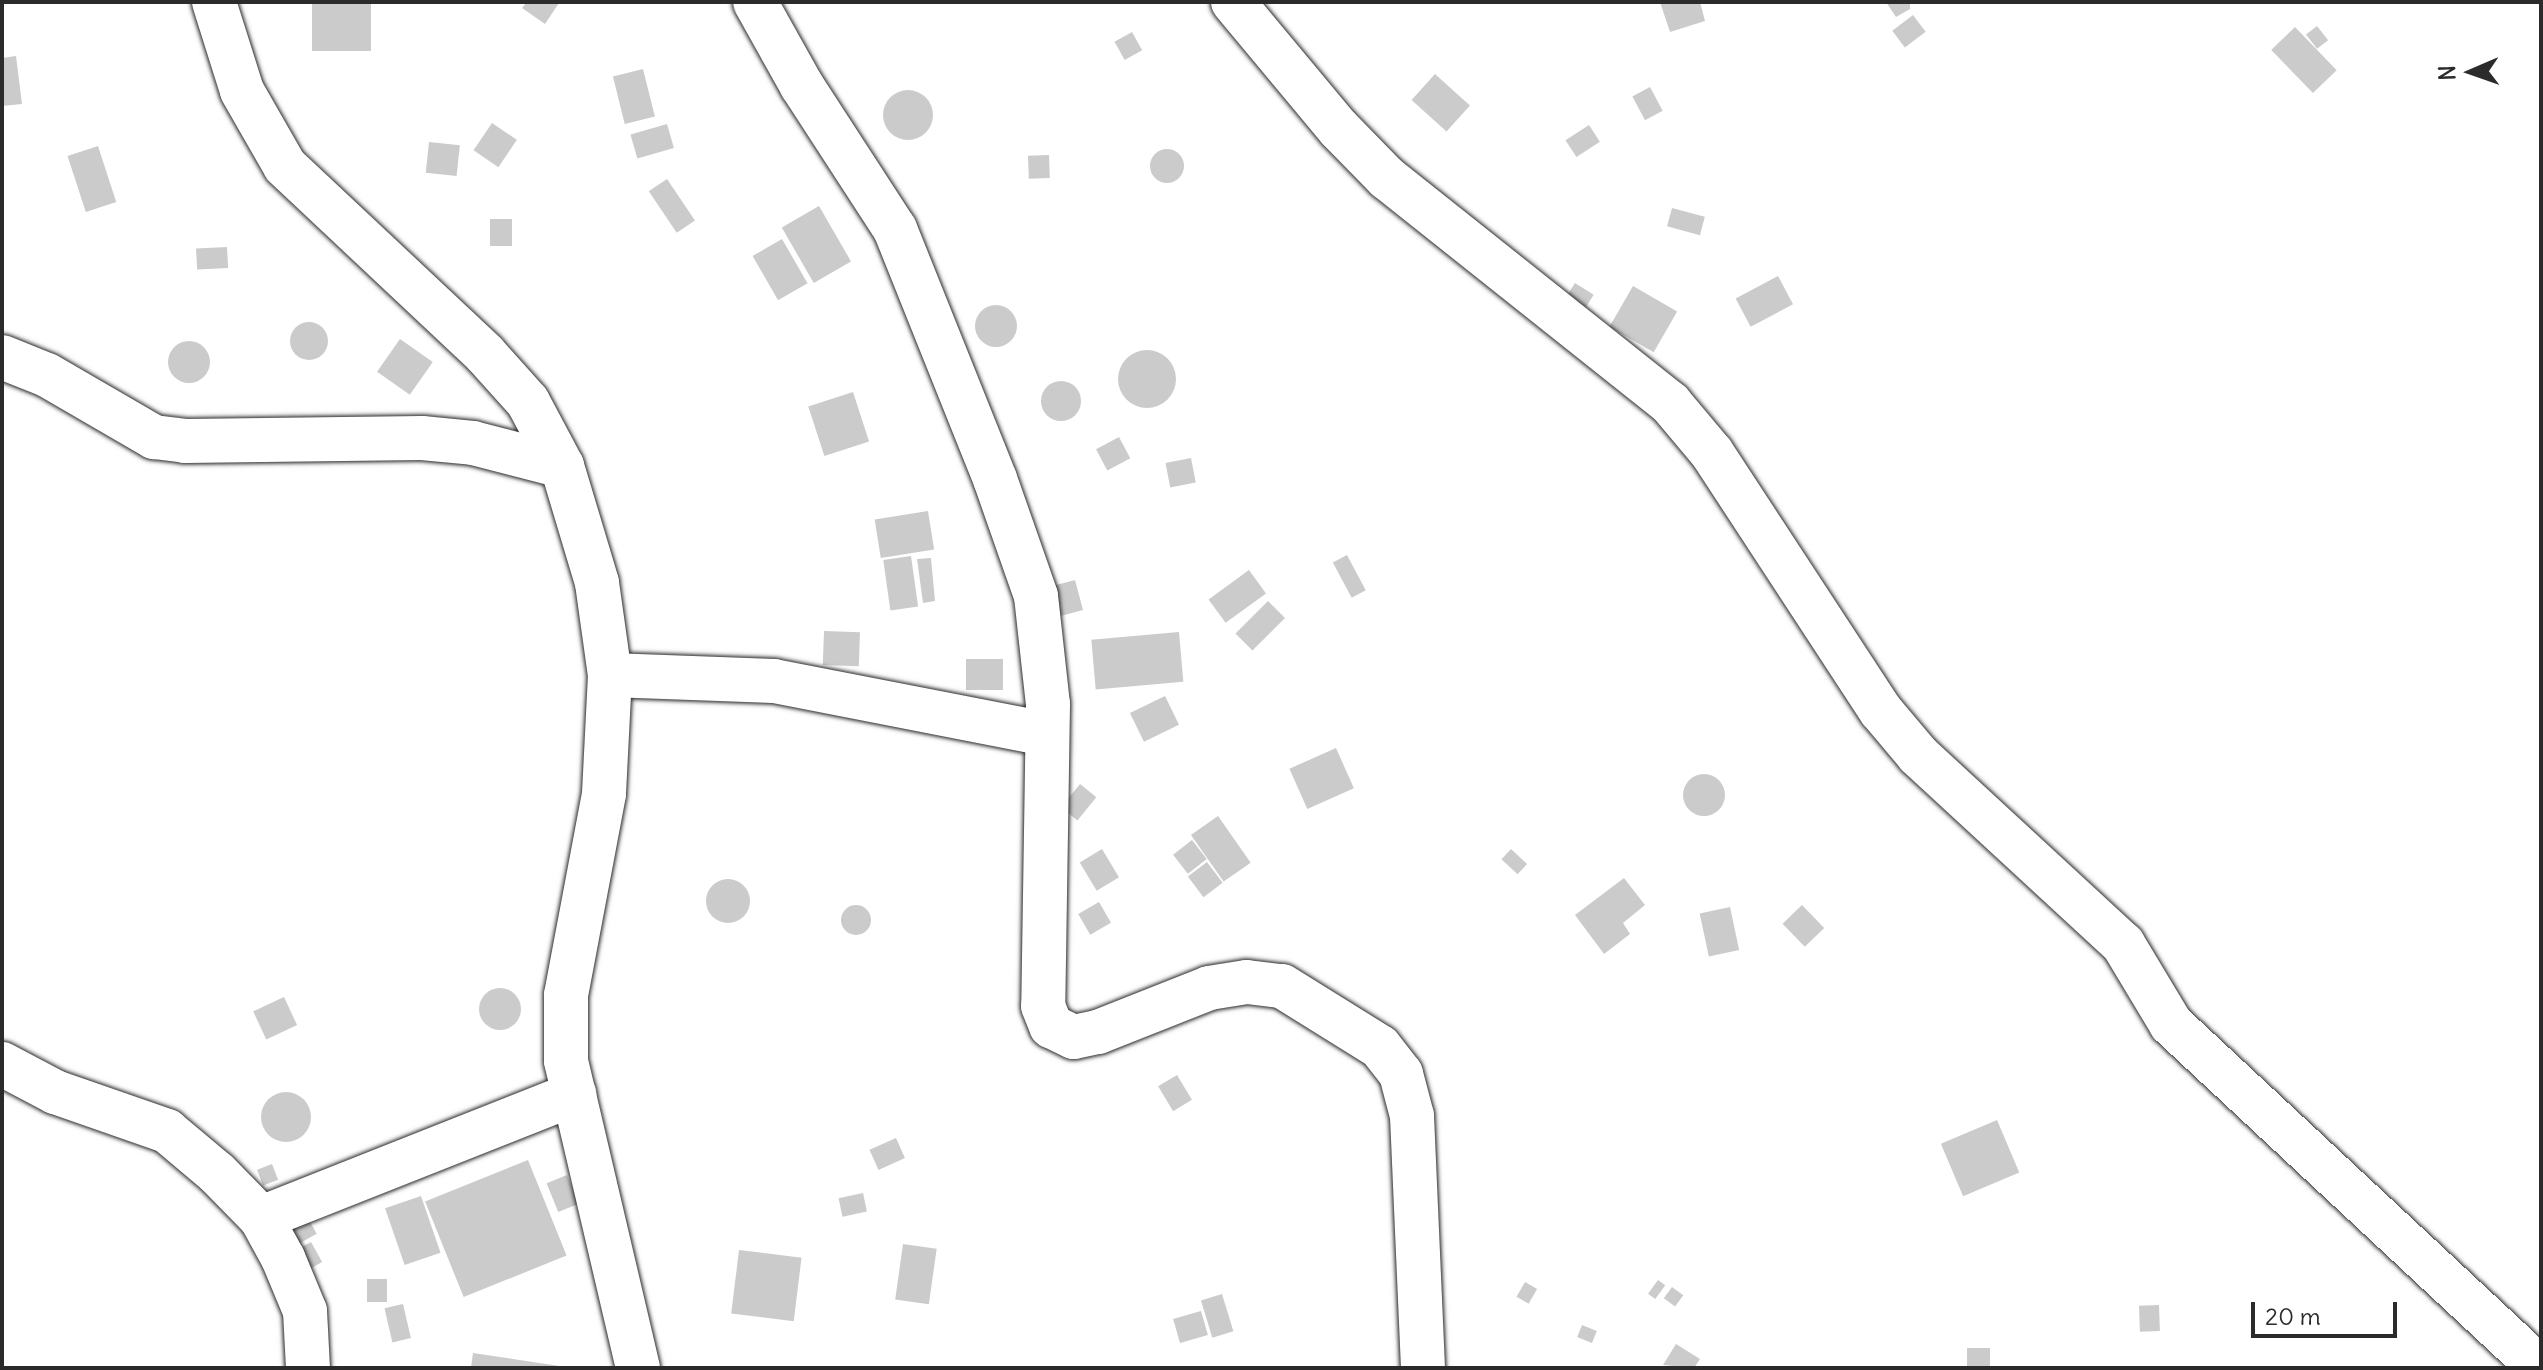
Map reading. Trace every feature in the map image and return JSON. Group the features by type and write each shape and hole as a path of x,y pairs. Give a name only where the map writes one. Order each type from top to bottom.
{"street":[{"path":"214,2 242,91 285,166 485,354 528,402 562,466 597,583 610,675 604,794 566,995 566,1061 638,1368"},
{"path":"755,2 802,86 895,229 990,464 1036,596 1047,734 1043,1006 1051,1026 1074,1037 1098,1032 1209,988 1247,982 1282,986 1380,1047 1401,1074 1412,1116 1423,1368"},
{"path":"1233,2 1339,129 1387,178 1670,403 1712,453 1881,711 1918,755 2123,944 2171,1024 2540,1368"},
{"path":"2,357 47,375 154,437 185,441 422,438 473,443 562,466"},
{"path":"610,675 774,681 1047,734"},
{"path":"2,1064 55,1092 167,1131 261,1218 305,1311 308,1368"},
{"path":"261,1218 574,1094"}],"building":[{"path":"312,2 371,2 371,51 312,51"},
{"path":"527,2 559,3 545,24 522,8"},
{"path":"1660,2 1700,2 1705,21 1670,32"},
{"path":"1886,2 1910,2 1910,9 1896,17"},
{"path":"1913,15 1926,32 1905,47 1892,31"},
{"path":"2317,26 2328,40 2317,49 2306,35"},
{"path":"2295,27 2337,70 2313,93 2271,50"},
{"path":"1132,32 1142,50 1125,60 1115,42"},
{"path":"16,56 22,104 2,106 2,58"},
{"path":"643,69 655,117 625,124 613,76"},
{"path":"1435,74 1470,105 1447,131 1412,100"},
{"path":"1650,87 1663,111 1645,120 1632,96"},
{"path":"908,90 926,97 933,115 926,133 908,140 890,133 883,115 890,97"},
{"path":"492,123 517,140 498,167 474,150"},
{"path":"667,124 674,148 637,159 630,134"},
{"path":"1589,125 1600,142 1576,157 1566,140"},
{"path":"429,142 460,145 457,176 426,173"},
{"path":"98,146 116,202 86,212 68,156"},
{"path":"1167,149 1179,154 1184,166 1179,178 1167,183 1155,178 1150,166 1155,154"},
{"path":"1049,155 1050,178 1029,179 1028,156"},
{"path":"667,179 695,220 677,233 649,191"},
{"path":"819,206 851,261 814,283 782,228"},
{"path":"1672,208 1705,217 1700,235 1667,226"},
{"path":"490,219 512,219 512,246 490,246"},
{"path":"782,239 808,283 778,300 753,256"},
{"path":"227,247 228,268 197,270 196,249"},
{"path":"1778,276 1793,304 1751,327 1736,299"},
{"path":"1575,283 1594,295 1583,312 1564,301"},
{"path":"1633,286 1677,311 1654,352 1610,327"},
{"path":"996,305 1011,311 1017,326 1011,341 996,347 981,341 975,326 981,311"},
{"path":"309,322 323,327 328,341 323,355 309,360 295,355 290,341 295,327"},
{"path":"400,339 433,362 410,395 377,372"},
{"path":"189,341 204,347 210,362 204,377 189,383 174,377 168,362 174,347"},
{"path":"1147,350 1168,358 1176,379 1168,400 1147,408 1126,400 1118,379 1126,358"},
{"path":"1061,381 1075,387 1081,401 1075,415 1061,421 1047,415 1041,401 1047,387"},
{"path":"853,392 869,441 824,456 808,407"},
{"path":"1119,437 1130,458 1107,470 1096,449"},
{"path":"1191,458 1196,483 1170,488 1165,463"},
{"path":"928,511 934,550 881,558 875,519"},
{"path":"1347,555 1366,590 1352,598 1333,563"},
{"path":"911,556 918,607 890,610 883,560"},
{"path":"931,558 935,601 923,603 917,559"},
{"path":"1249,570 1266,593 1226,623 1209,599"},
{"path":"1075,580 1083,610 1060,616 1052,586"},
{"path":"1268,601 1285,618 1252,650 1235,634"},
{"path":"824,631 860,632 859,666 823,665"},
{"path":"1179,632 1183,682 1096,689 1091,640"},
{"path":"966,659 1003,659 1003,690 966,690"},
{"path":"1165,696 1179,725 1144,742 1130,713"},
{"path":"1336,748 1354,788 1307,809 1289,769"},
{"path":"1704,774 1719,780 1725,795 1719,810 1704,816 1689,810 1683,795 1689,780"},
{"path":"1080,784 1096,797 1077,821 1061,807"},
{"path":"1218,816 1251,863 1224,882 1191,835"},
{"path":"1192,840 1207,859 1188,874 1173,855"},
{"path":"1102,849 1119,877 1097,891 1080,862"},
{"path":"1511,849 1527,864 1518,874 1501,859"},
{"path":"1207,862 1223,883 1203,897 1188,876"},
{"path":"1624,878 1645,905 1623,923 1630,934 1604,954 1575,915"},
{"path":"728,879 743,886 750,901 743,916 728,923 713,916 706,901 713,886"},
{"path":"1099,902 1111,923 1090,935 1078,914"},
{"path":"856,905 862,906 870,914 870,926 862,934 856,935 850,934 842,926 841,920 842,914 850,906"},
{"path":"1802,905 1824,928 1805,947 1783,924"},
{"path":"1730,907 1739,950 1709,956 1700,913"},
{"path":"500,988 515,994 521,1009 515,1024 500,1030 485,1024 479,1009 485,994"},
{"path":"284,997 297,1025 266,1039 253,1011"},
{"path":"1177,1075 1192,1100 1173,1111 1158,1086"},
{"path":"286,1092 304,1099 311,1117 304,1135 286,1142 268,1135 261,1117 268,1099"},
{"path":"1997,1120 2019,1172 1963,1196 1941,1144"},
{"path":"896,1138 905,1158 878,1170 870,1150"},
{"path":"528,1160 567,1255 464,1297 425,1202"},
{"path":"272,1164 278,1180 263,1186 257,1170"},
{"path":"567,1175 579,1204 558,1212 547,1183"},
{"path":"863,1193 867,1212 842,1217 839,1198"},
{"path":"421,1196 441,1253 405,1265 385,1208"},
{"path":"308,1218 317,1234 298,1244 290,1228"},
{"path":"311,1242 322,1262 311,1268 300,1248"},
{"path":"903,1244 937,1249 929,1304 895,1299"},
{"path":"739,1250 802,1258 794,1321 731,1314"},
{"path":"367,1279 387,1279 387,1302 367,1302"},
{"path":"1658,1280 1665,1285 1655,1299 1648,1294"},
{"path":"1525,1282 1537,1289 1529,1304 1516,1297"},
{"path":"1672,1287 1683,1295 1675,1307 1664,1298"},
{"path":"1222,1294 1233,1331 1212,1338 1201,1300"},
{"path":"403,1304 411,1338 392,1342 384,1308"},
{"path":"2159,1305 2160,1331 2140,1332 2139,1306"},
{"path":"1201,1311 1208,1335 1180,1343 1173,1319"},
{"path":"1582,1325 1597,1331 1592,1343 1577,1337"},
{"path":"1676,1344 1700,1359 1694,1368 1663,1365"},
{"path":"1967,1348 1990,1348 1990,1368 1967,1368"},
{"path":"473,1353 559,1366 559,1368 471,1368"}]}
